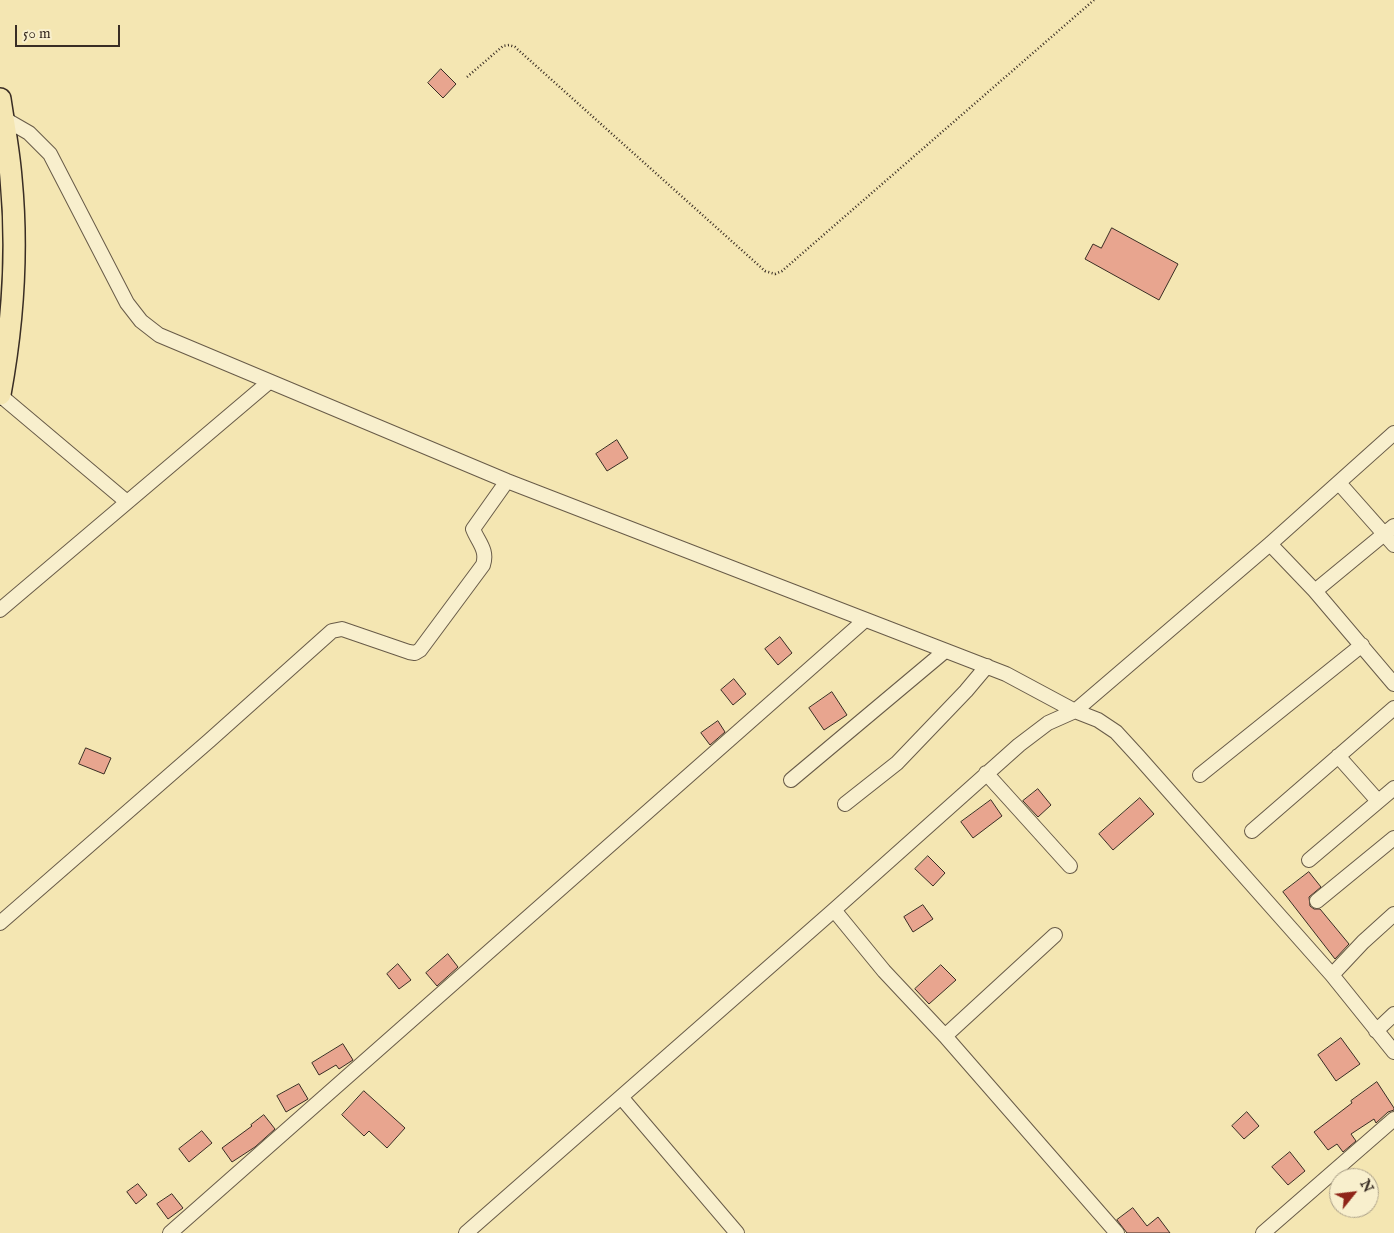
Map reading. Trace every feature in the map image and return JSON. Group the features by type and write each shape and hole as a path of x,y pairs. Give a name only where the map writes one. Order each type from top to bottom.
{"highway":[{"path":"0,395 10,334 14,272 11,179 1,108"}],"street":[{"path":"1,108 50,154 127,303 141,321 159,335 507,482 987,666 1006,674 1075,711 1098,720 1116,732 1332,975 1394,1052"},
{"path":"0,610 269,382"},
{"path":"0,395 127,502"},
{"path":"466,1233 834,910 1018,745 1048,723 1075,711 1270,544 1394,433"},
{"path":"0,923 203,747 332,631 342,629 409,652 415,653 420,650 483,565 486,558 484,548 473,529 476,522 507,482"},
{"path":"1339,483 1389,530 1394,544"},
{"path":"1315,591 1389,530"},
{"path":"1270,544 1315,591 1394,684"},
{"path":"170,1233 865,620"},
{"path":"1200,775 1362,645"},
{"path":"791,780 944,651"},
{"path":"845,804 897,763 966,691 987,666"},
{"path":"1252,831 1394,708"},
{"path":"1338,756 1378,802"},
{"path":"986,773 1070,866"},
{"path":"1309,860 1394,788"},
{"path":"1317,901 1394,838"},
{"path":"834,910 884,971 946,1036 1117,1233"},
{"path":"1332,975 1394,914"},
{"path":"946,1036 1055,935"},
{"path":"1376,1031 1394,1014"},
{"path":"620,1097 737,1233"},
{"path":"1263,1233 1394,1119"}],"path":[{"path":"467,77 503,46 516,47 765,271 775,274 782,271 1094,0"}],"building":[{"path":"441,69 456,84 443,98 428,83"},
{"path":"1112,228 1178,264 1159,300 1085,259 1093,244 1101,248"},
{"path":"617,440 628,458 607,471 596,454"},
{"path":"780,637 792,653 778,665 765,649"},
{"path":"734,679 746,694 733,705 721,690"},
{"path":"832,692 847,715 824,730 809,708"},
{"path":"718,721 725,732 710,745 701,733"},
{"path":"86,748 111,758 104,774 79,764"},
{"path":"1038,789 1051,805 1038,817 1023,801"},
{"path":"1140,798 1154,814 1113,850 1099,834"},
{"path":"991,800 1002,816 973,838 961,822"},
{"path":"928,856 945,873 933,886 915,869"},
{"path":"1309,872 1321,887 1309,897 1310,906 1314,909 1320,909 1349,944 1335,959 1283,892"},
{"path":"923,905 933,919 913,932 904,917"},
{"path":"448,954 458,967 437,986 426,973"},
{"path":"398,964 411,980 399,989 387,974"},
{"path":"941,965 956,980 929,1004 915,989"},
{"path":"1341,1038 1360,1064 1336,1081 1318,1055"},
{"path":"343,1044 353,1060 339,1069 336,1065 319,1075 312,1063"},
{"path":"1377,1082 1394,1110 1388,1112 1376,1123 1374,1119 1351,1134 1356,1141 1343,1152 1337,1144 1328,1150 1314,1132"},
{"path":"299,1084 308,1099 286,1112 277,1096"},
{"path":"364,1091 405,1128 387,1148 369,1131 364,1136 342,1115"},
{"path":"1247,1112 1259,1126 1244,1139 1232,1126"},
{"path":"264,1115 275,1129 255,1147 232,1162 222,1148"},
{"path":"202,1131 212,1143 189,1162 179,1149"},
{"path":"1290,1152 1305,1171 1288,1185 1272,1167"},
{"path":"138,1184 147,1195 136,1204 127,1192"},
{"path":"172,1194 183,1208 168,1219 157,1204"},
{"path":"1133,1208 1147,1226 1158,1217 1170,1233 1127,1233 1117,1220"}]}
